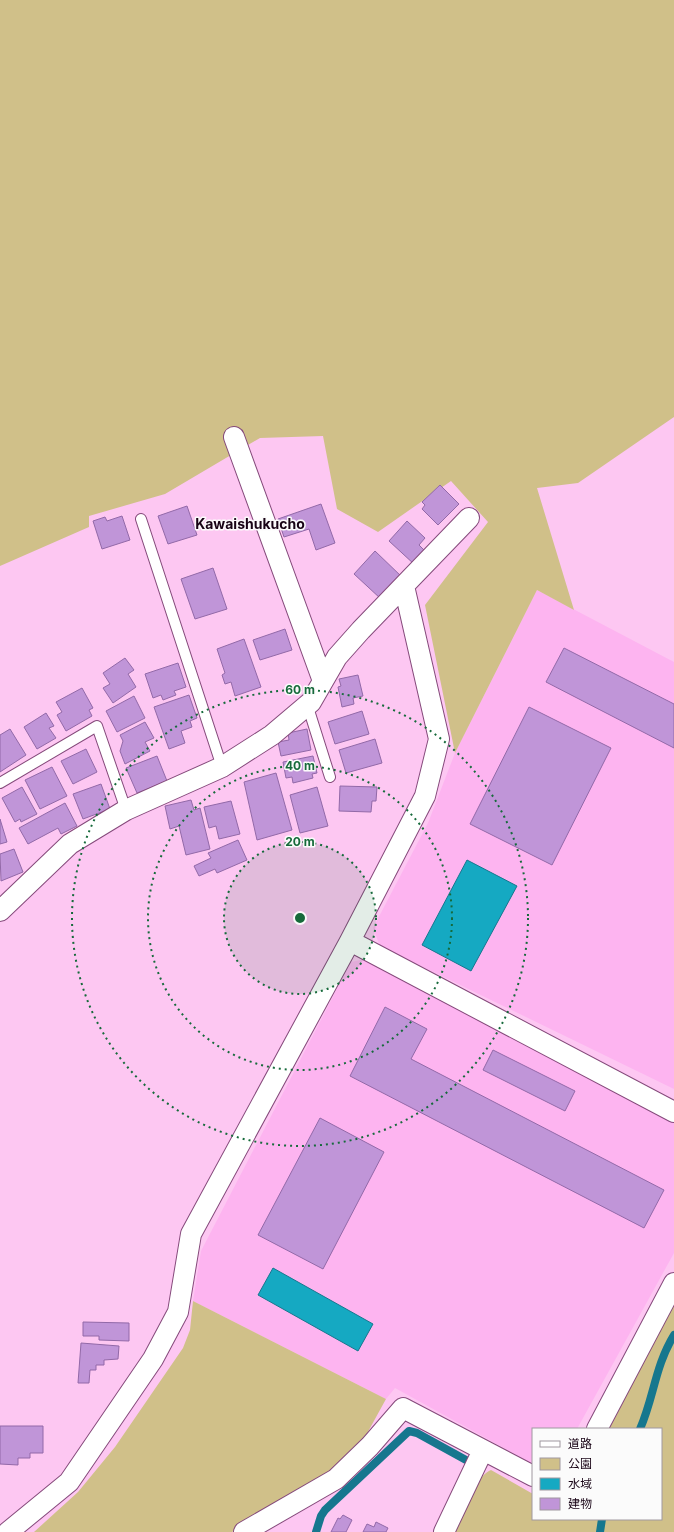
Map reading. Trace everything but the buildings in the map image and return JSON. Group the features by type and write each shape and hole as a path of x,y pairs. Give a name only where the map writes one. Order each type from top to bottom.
{"street":[{"path":"234,437 323,681"},
{"path":"0,912 70,844 126,810 222,767 272,735 307,704 337,657 469,518"},
{"path":"8,1532 69,1482 153,1359 178,1312 191,1234 350,941 425,796 439,739 404,586"},
{"path":"350,941 674,1112"},
{"path":"598,1428 674,1282"},
{"path":"244,1532 336,1479 370,1446 403,1408 532,1475"},
{"path":"444,1532 483,1450"}],"lane":[{"path":"141,520 222,767"},
{"path":"307,704 330,777"},
{"path":"0,782 97,726 126,810"}],"shaded area":[{"path":"537,590 674,662 674,1089 380,946 373,928 428,823 455,753"},
{"path":"365,959 674,1118 674,1253 578,1428 532,1428 532,1463 395,1388 386,1399 193,1301 201,1251 351,962"}],"green space":[{"path":"0,0 674,0 674,417 578,483 537,488 574,610 537,590 455,753 425,605 488,522 451,481 378,532 337,509 323,436 260,438 165,494 89,516 89,527 0,566"},
{"path":"193,1301 386,1399 364,1439 330,1475 232,1532 34,1532 78,1492 115,1447 183,1348 190,1330"},
{"path":"674,1303 674,1532 455,1532 465,1507 475,1488 485,1473 491,1470 532,1493 532,1520 662,1520 662,1428 610,1428"}],"water":[{"path":"467,860 517,886 471,971 422,945"},
{"path":"273,1268 373,1324 358,1351 258,1295"}],"waterway":[{"path":"640,1428 663,1358 674,1335"},
{"path":"316,1532 321,1516 325,1510 409,1431 417,1433 466,1460"},
{"path":"600,1532 602,1520"}],"district":[{"name":"Kawaishukucho","path":"250,523"}]}
